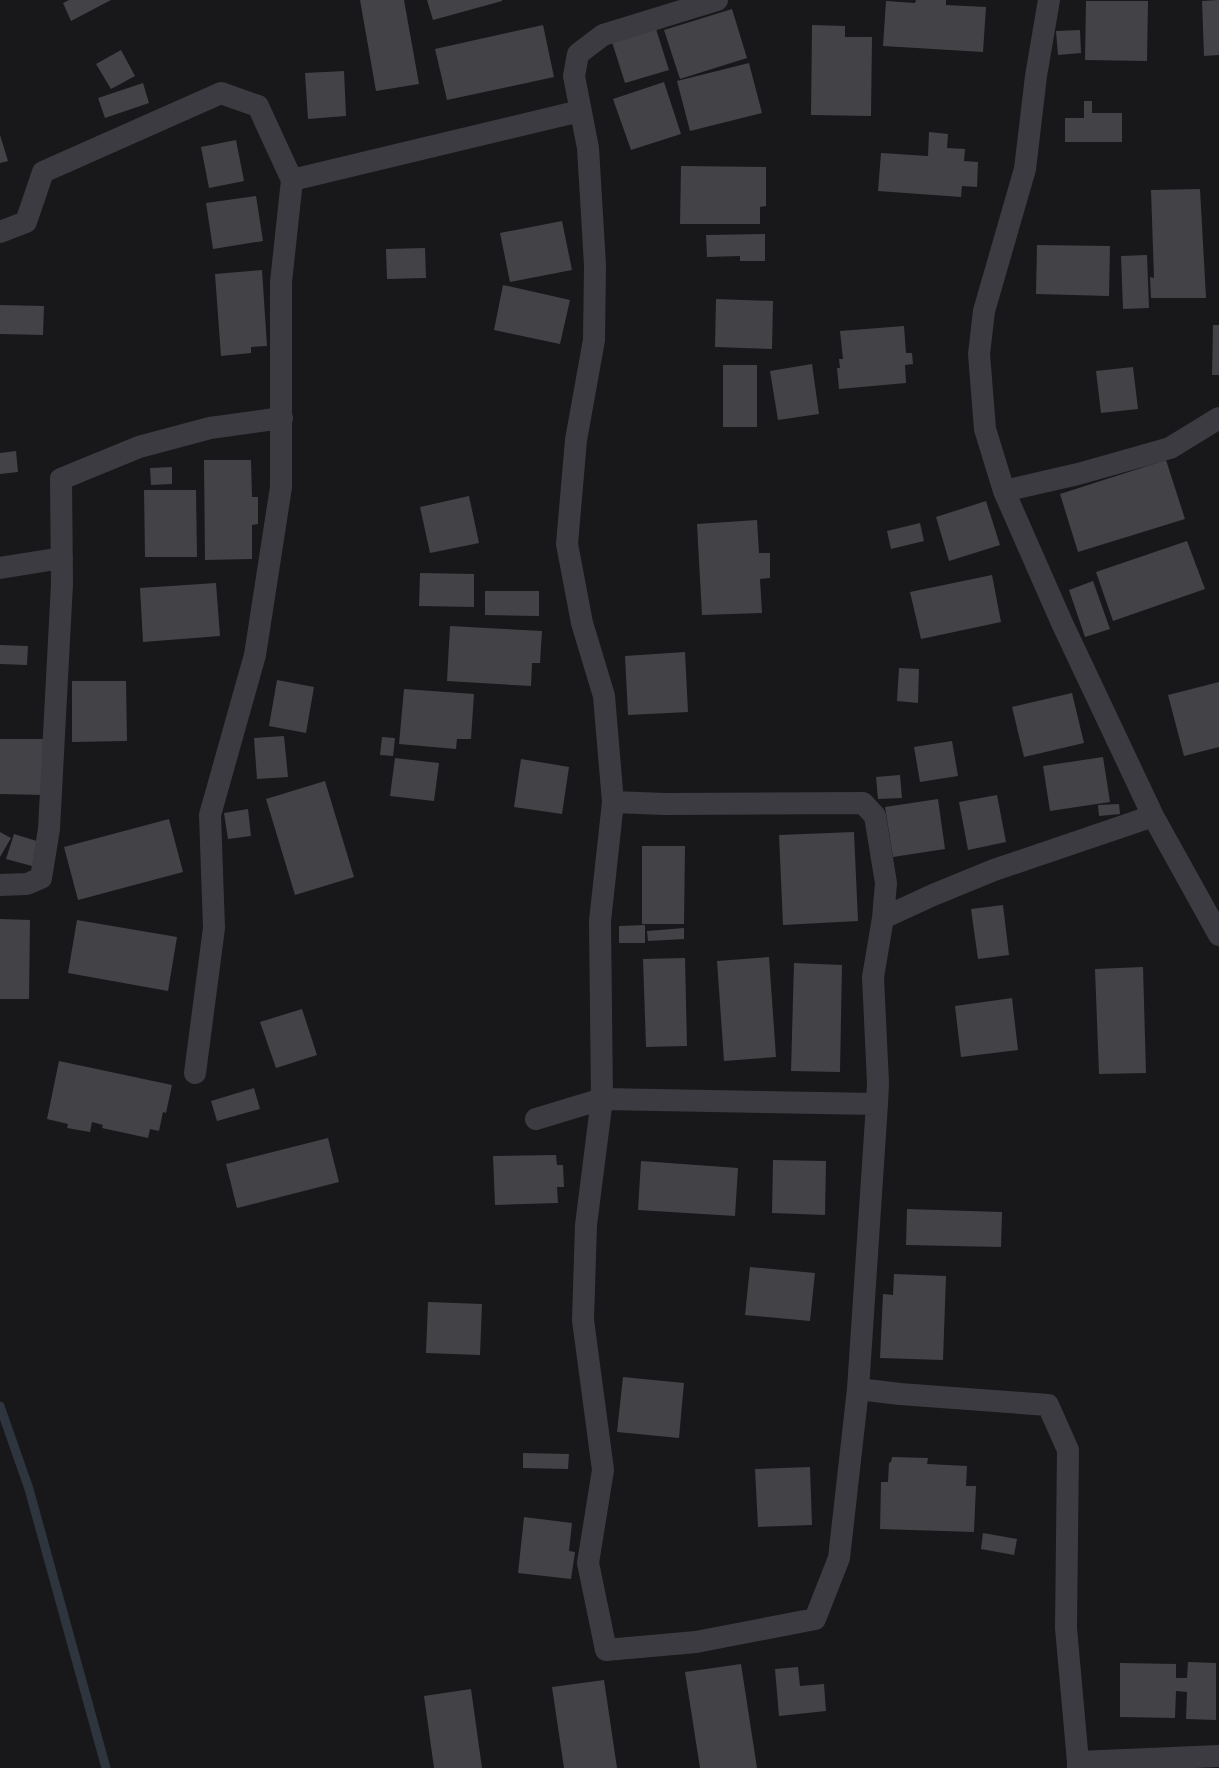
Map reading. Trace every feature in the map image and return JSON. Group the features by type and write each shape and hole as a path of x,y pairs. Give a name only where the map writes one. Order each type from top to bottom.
{"street":[{"path":"613,802 665,804 863,803 875,816 886,883 883,918 872,977 878,1104 858,1389 839,1558 815,1619 696,1642 606,1650 588,1563 603,1470 583,1320 586,1225 602,1099 600,921 613,802 604,696 582,623 568,544 576,440 594,340 594,265 588,148 574,76 578,54 603,34 717,0"},
{"path":"1049,0 1036,76 1025,169 984,311 978,354 985,429 1004,492 1062,623 1153,816 1219,935"},
{"path":"0,232 26,222 43,172 221,93 258,106 292,180 282,282 281,487 255,655 210,815 214,928 195,1073"},
{"path":"292,180 580,110"},
{"path":"0,885 27,884 41,878 46,858 55,718 62,558 61,479 148,444 210,428 282,418"},
{"path":"1004,492 1078,474 1170,448 1219,418"},
{"path":"0,568 62,558"},
{"path":"883,918 933,894 994,870 1153,816"},
{"path":"536,1119 602,1099 878,1104"},
{"path":"858,1389 1048,1405 1068,1450 1066,1628 1078,1765 1219,1756"}],"building":[{"path":"69,0 111,0 71,21 63,3"},
{"path":"360,0 404,0 419,84 376,91"},
{"path":"427,0 502,0 502,1 433,20"},
{"path":"916,0 946,0 946,5 986,7 983,52 883,46 886,1 915,3"},
{"path":"1219,0 1219,55 1204,56 1202,1"},
{"path":"1086,1 1148,1 1147,61 1085,60"},
{"path":"732,9 747,58 680,79 664,30"},
{"path":"543,25 554,77 447,100 435,49"},
{"path":"812,25 845,26 845,37 872,37 871,116 811,115"},
{"path":"656,29 669,70 625,83 612,42"},
{"path":"1080,30 1081,53 1058,55 1056,31"},
{"path":"121,50 135,76 111,89 96,64"},
{"path":"749,63 762,113 690,131 677,81"},
{"path":"344,71 346,116 308,119 305,73"},
{"path":"664,82 681,134 631,150 613,99"},
{"path":"143,83 149,103 105,118 98,98"},
{"path":"1084,101 1092,101 1092,113 1122,113 1122,142 1065,142 1065,118 1084,118"},
{"path":"929,132 948,134 947,148 965,149 964,161 978,162 977,187 962,186 961,197 878,191 881,153 928,156"},
{"path":"0,135 8,161 0,163"},
{"path":"236,140 244,181 209,188 201,147"},
{"path":"681,166 766,167 766,206 760,207 760,224 680,224"},
{"path":"1200,189 1206,298 1151,298 1150,277 1154,278 1151,190"},
{"path":"256,196 263,241 213,249 206,203"},
{"path":"562,221 572,270 510,282 500,233"},
{"path":"765,234 765,261 740,261 740,256 707,257 706,235"},
{"path":"1037,245 1110,246 1109,296 1036,294"},
{"path":"425,248 426,278 387,279 386,249"},
{"path":"1147,255 1149,308 1123,309 1121,256"},
{"path":"262,270 267,346 251,347 251,353 221,356 215,274"},
{"path":"503,285 570,300 560,344 494,330"},
{"path":"716,299 773,301 772,349 715,347"},
{"path":"0,305 44,306 43,335 0,334"},
{"path":"1213,325 1219,325 1219,375 1212,375"},
{"path":"904,326 906,353 912,353 913,364 905,365 906,383 839,389 837,368 840,368 839,359 843,359 840,331"},
{"path":"812,364 819,414 778,420 770,371"},
{"path":"723,365 757,365 757,427 723,427"},
{"path":"1133,367 1138,409 1101,413 1096,371"},
{"path":"16,451 18,472 0,474 0,453"},
{"path":"204,460 251,460 252,497 258,497 258,524 252,525 252,559 205,560"},
{"path":"1166,460 1185,519 1078,552 1060,494"},
{"path":"172,467 172,484 151,485 150,468"},
{"path":"144,490 196,490 197,557 145,557"},
{"path":"469,496 479,543 430,553 420,507"},
{"path":"986,501 1000,545 949,561 936,517"},
{"path":"757,520 759,553 770,553 770,578 760,579 762,613 702,615 697,524"},
{"path":"920,523 924,541 891,549 887,531"},
{"path":"1187,541 1205,589 1113,621 1096,572"},
{"path":"420,573 474,574 474,607 419,606"},
{"path":"992,575 1001,622 921,639 910,592"},
{"path":"1093,581 1110,629 1085,637 1069,590"},
{"path":"216,583 220,636 143,642 140,588"},
{"path":"485,591 539,591 539,616 485,615"},
{"path":"450,626 542,631 540,663 532,663 531,686 447,681"},
{"path":"0,645 28,646 27,665 0,664"},
{"path":"685,652 688,712 628,715 625,656"},
{"path":"899,668 919,669 918,703 897,701"},
{"path":"277,680 314,687 306,733 269,726"},
{"path":"72,681 126,681 127,741 72,742"},
{"path":"1219,682 1219,747 1184,756 1168,695"},
{"path":"404,689 474,694 471,739 457,739 456,749 399,744"},
{"path":"1072,693 1084,743 1024,757 1012,707"},
{"path":"284,736 288,777 257,779 254,738"},
{"path":"382,737 395,738 393,756 380,755"},
{"path":"0,739 44,739 43,795 0,794"},
{"path":"952,741 958,776 920,782 914,747"},
{"path":"1103,757 1110,802 1050,811 1043,766"},
{"path":"395,758 439,763 434,801 390,796"},
{"path":"521,759 569,767 562,814 514,807"},
{"path":"900,775 902,798 878,799 876,777"},
{"path":"325,781 354,877 295,895 266,799"},
{"path":"997,795 1006,842 968,850 959,802"},
{"path":"938,799 945,849 893,857 885,807"},
{"path":"1119,804 1120,814 1099,816 1098,805"},
{"path":"248,809 251,836 228,839 224,813"},
{"path":"169,819 183,872 78,900 64,847"},
{"path":"0,832 11,838 0,857"},
{"path":"854,832 858,921 783,925 779,835"},
{"path":"14,834 40,842 32,866 6,859"},
{"path":"642,846 685,846 684,924 642,924"},
{"path":"1003,905 1009,955 978,959 971,909"},
{"path":"0,919 30,920 29,999 0,999"},
{"path":"77,920 177,937 168,991 68,973"},
{"path":"645,925 645,943 619,943 619,926"},
{"path":"684,928 684,939 648,941 647,931"},
{"path":"769,957 776,1057 724,1061 717,961"},
{"path":"685,958 687,1046 646,1047 643,959"},
{"path":"794,963 842,965 840,1072 791,1071"},
{"path":"1143,967 1146,1073 1099,1074 1095,969"},
{"path":"1012,998 1018,1050 961,1057 955,1006"},
{"path":"302,1009 317,1055 276,1068 260,1022"},
{"path":"59,1061 172,1085 166,1113 163,1112 159,1131 150,1129 148,1138 102,1128 103,1125 92,1122 90,1132 67,1128 68,1124 47,1119"},
{"path":"254,1088 260,1109 217,1121 211,1101"},
{"path":"328,1138 339,1182 237,1208 226,1164"},
{"path":"556,1155 557,1165 563,1165 564,1187 557,1187 558,1203 495,1205 493,1156"},
{"path":"773,1160 826,1161 825,1215 772,1213"},
{"path":"641,1161 738,1168 735,1216 638,1210"},
{"path":"907,1209 1002,1212 1001,1247 906,1245"},
{"path":"750,1267 815,1273 810,1321 745,1315"},
{"path":"894,1274 946,1276 943,1360 880,1358 883,1294 893,1295"},
{"path":"428,1302 482,1304 480,1355 426,1353"},
{"path":"623,1377 684,1383 679,1438 617,1432"},
{"path":"523,1453 569,1454 568,1469 523,1468"},
{"path":"892,1457 928,1458 927,1464 967,1466 966,1486 976,1486 974,1532 880,1529 881,1482 888,1482 889,1463"},
{"path":"810,1467 812,1525 758,1527 755,1469"},
{"path":"524,1517 572,1523 569,1551 575,1552 571,1579 518,1573"},
{"path":"983,1533 1017,1539 1014,1555 981,1549"},
{"path":"1188,1662 1216,1663 1216,1720 1186,1719 1187,1692 1176,1691 1175,1718 1120,1717 1120,1663 1176,1664 1176,1678 1187,1678"},
{"path":"741,1664 757,1768 700,1768 685,1672"},
{"path":"798,1667 800,1686 824,1684 826,1711 779,1716 775,1669"},
{"path":"604,1680 617,1768 564,1768 552,1687"},
{"path":"471,1689 482,1768 434,1768 424,1696"}],"waterway":[{"path":"0,1406 29,1489 106,1768"}]}
